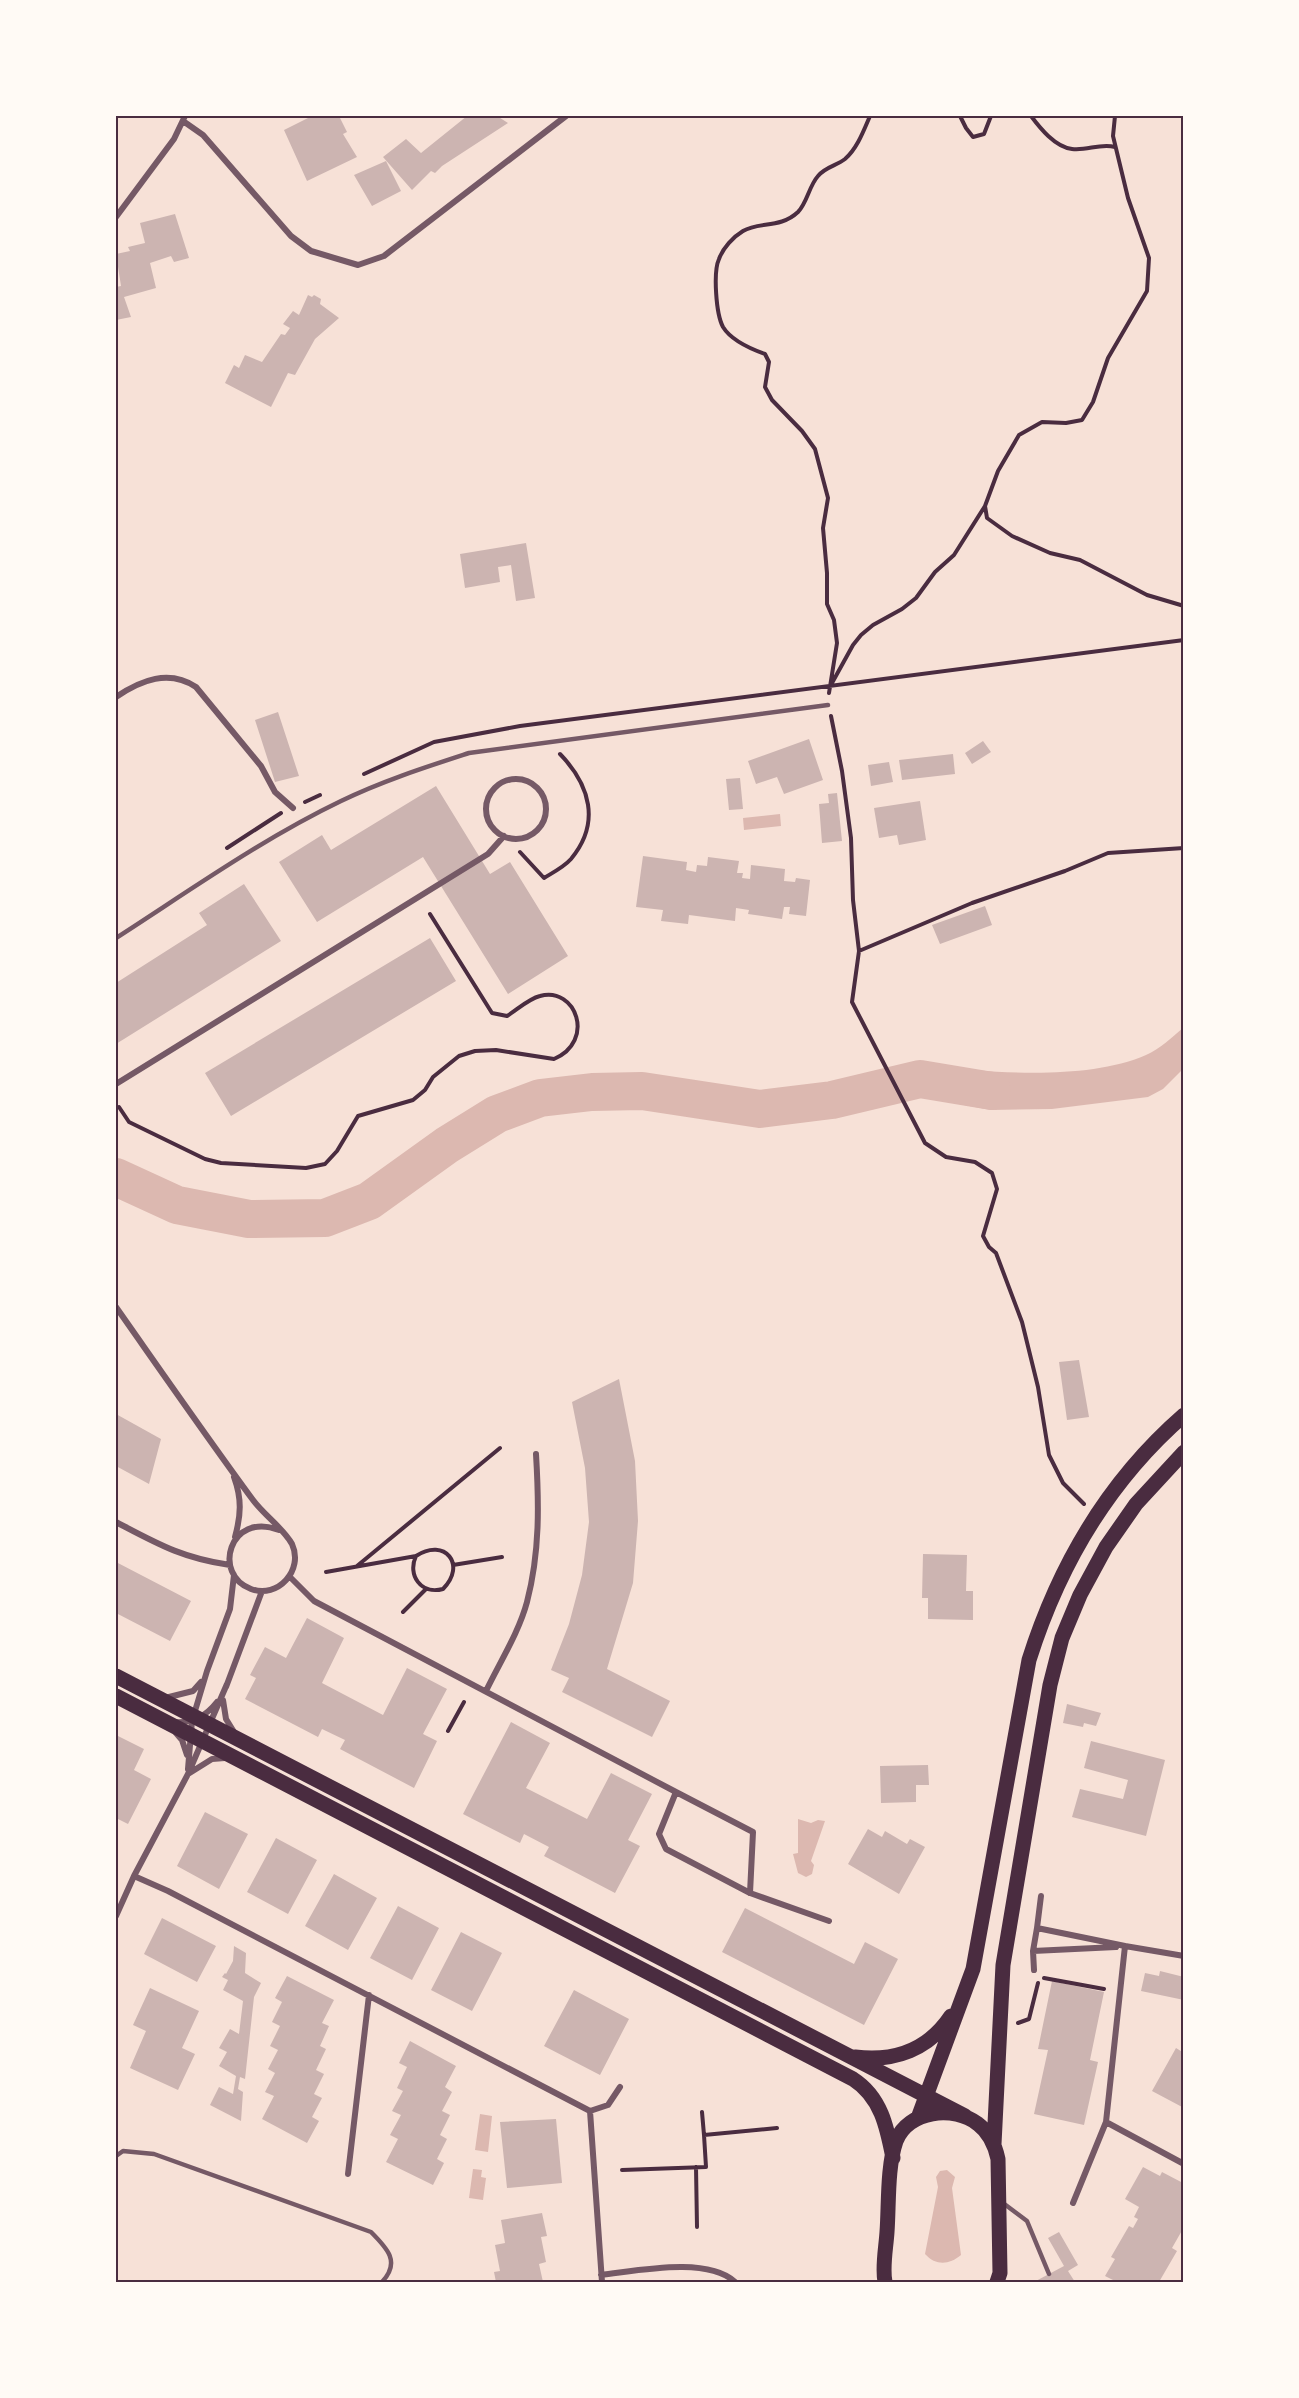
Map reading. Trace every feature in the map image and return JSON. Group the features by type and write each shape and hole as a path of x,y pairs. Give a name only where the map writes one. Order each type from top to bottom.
{"main road":[{"path":"918,2118 974,1969 1029,1660 1057,1583 1093,1517 1155,1443 1184,1415"},
{"path":"998,2283 1000,2273 998,2159 994,2144 1003,1965 1050,1685 1062,1638 1080,1595 1106,1547 1136,1504 1184,1452"},
{"path":"116,1676 159,1698 198,1731 251,1766 853,2079 868,2090 879,2106 893,2158"},
{"path":"116,1696 151,1714 258,1750 965,2116 978,2124 994,2144"},
{"path":"846,2055 888,2056 923,2046 944,2027 964,1996"},
{"path":"884,2280 893,2158 897,2140 905,2128 918,2118 941,2112 965,2116"}],"street":[{"path":"116,217 174,139 184,118 203,135 291,236 311,251 358,265 384,256 566,116"},
{"path":"116,697 147,681 172,677 184,679 196,687 261,766 275,792 293,808"},
{"path":"514,778 524,780 540,791 546,810 544,819 532,834 523,838 504,836 495,831 489,823 486,813 489,793 504,780 514,778"},
{"path":"116,1084 488,854 504,836"},
{"path":"116,1307 255,1503 293,1546 294,1567 290,1577 282,1585 262,1591 251,1589 242,1584 234,1575 230,1565 230,1555 242,1508 239,1491 230,1468"},
{"path":"486,1691 508,1648 529,1593 536,1558 539,1512 536,1454"},
{"path":"116,1522 173,1552 201,1561 230,1565"},
{"path":"232,1544 239,1535 258,1526 269,1526 279,1530"},
{"path":"188,1774 198,1731 200,1697 207,1671 230,1610 234,1575"},
{"path":"290,1577 314,1601 753,1832 750,1893"},
{"path":"188,1774 189,1759 198,1731 219,1702 262,1591"},
{"path":"159,1698 193,1691 200,1685 207,1671"},
{"path":"116,1916 119,1899 134,1876 188,1774 198,1731 207,1671"},
{"path":"227,1684 223,1697 228,1725 258,1750"},
{"path":"188,1774 198,1731 219,1702"},
{"path":"227,1740 258,1750"},
{"path":"188,1774 212,1759 226,1758 251,1766"},
{"path":"676,1792 659,1834 666,1849 750,1893 830,1921"},
{"path":"134,1876 168,1891 590,2111 608,2105 620,2086"},
{"path":"1034,1970 1033,1951 1041,1896"},
{"path":"1037,1928 1184,1956"},
{"path":"1033,1951 1125,1946"},
{"path":"1073,2203 1106,2122 1125,1946"},
{"path":"348,2174 369,1995"},
{"path":"590,2111 602,2279 692,2268 713,2271 731,2278 735,2283"},
{"path":"1106,2122 1184,2164"}],"lane":[{"path":"116,938 273,838 342,800 429,766 469,753 828,705"},
{"path":"116,2156 123,2151 154,2154 371,2232 387,2248 392,2262 388,2276 382,2283"},
{"path":"998,2199 1027,2221 1048,2274"}],"path":[{"path":"870,116 860,138 844,159 831,165 818,176 799,211 782,223 744,230 730,241 718,259 717,305 723,327 743,344 765,354 769,362 765,387 772,400 815,449 828,498 823,528 827,573 826,604 834,620 837,643 828,705 842,771 850,827 859,951 852,1002 925,1143 946,1157 975,1162 992,1173 997,1189 984,1236 988,1247 996,1253 1022,1322 1038,1387 1049,1455 1064,1483 1093,1517"},
{"path":"960,116 973,137 984,134 992,116"},
{"path":"1031,116 1055,142 1072,149 1105,144 1116,147"},
{"path":"830,686 852,645 861,634 916,598 935,572 954,555 985,506 998,471 1019,435 1042,422 1066,423 1082,420 1093,402 1108,358 1147,291 1149,258 1128,198 1113,136 1115,116"},
{"path":"985,506 987,518 1012,536 1050,553 1080,560 1147,595 1184,606"},
{"path":"520,852 544,878 570,861 582,843 588,824 589,804 582,781 549,742"},
{"path":"859,951 972,903 1065,871 1108,853 1184,848"},
{"path":"119,1107 129,1122 205,1159 221,1164 320,1167 337,1151 358,1116 413,1100 425,1090 433,1077 459,1056 475,1051 496,1050 554,1059 571,1049 577,1037 578,1024 569,1005 562,999 540,996 507,1016 492,1013 430,914"},
{"path":"357,1566 500,1448"},
{"path":"326,1572 416,1556 428,1549 437,1549 450,1556 453,1577 442,1589 430,1591 426,1589 417,1582 413,1575 413,1562 416,1556"},
{"path":"453,1565 502,1557"},
{"path":"403,1612 426,1589"},
{"path":"448,1731 464,1702"},
{"path":"1018,2024 1029,2019 1040,1977 1104,1989"},
{"path":"622,2170 706,2167 702,2112"},
{"path":"704,2134 777,2128"},
{"path":"696,2167 697,2226"}],"shaded area":[{"path":"780,814 781,826 744,830 743,818"},
{"path":"1183,1028 1183,1069 1163,1089 1148,1097 1052,1109 991,1110 948,1102 937,1067 1043,1073 1098,1068 1146,1055"},
{"path":"798,1819 811,1823 818,1820 825,1821 811,1861 814,1865 812,1874 806,1877 798,1873 793,1854 798,1853"},
{"path":"480,2114 492,2116 488,2152 475,2150"},
{"path":"473,2169 482,2170 481,2177 486,2178 483,2200 469,2198"},
{"path":"947,2170 955,2177 952,2188 961,2255 952,2261 943,2263 934,2261 925,2254 938,2187 936,2177 940,2171"}],"building":[{"path":"312,116 339,116 347,132 343,134 357,157 307,181 284,130"},
{"path":"467,116 497,116 508,123 442,166 435,173 431,171 412,190 383,157 406,139 421,153"},
{"path":"386,161 401,191 372,206 354,175"},
{"path":"175,214 189,258 174,262 171,256 150,263 156,288 124,297 131,317 116,320 116,287 121,286 116,254 130,251 128,247 145,243 140,223"},
{"path":"308,295 321,299 320,304 339,318 315,339 295,375 288,373 271,407 225,383 234,365 239,368 245,355 262,362 281,334 285,335 290,328 283,324 293,311 299,315"},
{"path":"526,543 535,598 516,601 511,565 498,567 500,582 465,588 460,554"},
{"path":"278,712 299,776 275,782 255,720"},
{"path":"809,739 823,780 784,794 777,777 756,784 748,761"},
{"path":"983,741 991,752 972,764 965,753"},
{"path":"953,754 955,774 902,780 899,760"},
{"path":"889,762 893,782 871,786 868,765"},
{"path":"740,778 743,809 729,810 726,779"},
{"path":"436,786 490,874 510,862 568,956 508,994 423,857 317,922 279,862 322,835 331,850"},
{"path":"837,793 842,841 822,843 819,804 829,803 828,794"},
{"path":"920,801 926,840 899,845 897,835 879,838 874,808"},
{"path":"643,856 687,862 686,870 696,872 697,865 707,866 708,857 739,861 737,873 743,873 742,878 750,879 751,865 785,869 784,881 795,882 796,878 810,880 806,916 789,914 790,907 784,907 782,919 748,914 749,910 736,908 735,921 689,915 688,924 661,921 663,910 636,907"},
{"path":"244,884 281,941 116,1044 116,983 207,925 199,913"},
{"path":"985,906 992,925 940,944 932,925"},
{"path":"430,938 456,981 231,1116 205,1073"},
{"path":"1079,1360 1089,1417 1067,1420 1059,1362"},
{"path":"619,1379 635,1461 638,1521 633,1583 607,1669 670,1701 652,1737 562,1692 569,1678 551,1670 569,1624 582,1575 589,1522 585,1468 572,1402"},
{"path":"116,1414 161,1439 149,1484 116,1466"},
{"path":"923,1554 967,1555 966,1591 973,1591 973,1620 928,1619 928,1598 922,1598"},
{"path":"116,1562 191,1601 170,1641 116,1613"},
{"path":"307,1618 344,1638 322,1683 383,1715 407,1668 447,1689 423,1734 437,1741 414,1788 340,1749 345,1740 322,1729 318,1737 245,1699 256,1678 250,1675 265,1647 286,1658"},
{"path":"1067,1704 1101,1713 1096,1726 1084,1723 1083,1727 1063,1723"},
{"path":"511,1722 550,1743 526,1788 587,1819 611,1773 652,1794 628,1840 640,1846 615,1893 544,1856 549,1847 524,1834 520,1843 463,1814"},
{"path":"116,1735 144,1749 134,1770 151,1779 128,1824 116,1818"},
{"path":"1091,1741 1165,1760 1146,1836 1072,1817 1080,1789 1123,1799 1128,1780 1084,1768"},
{"path":"928,1765 929,1785 916,1785 916,1802 881,1803 880,1766"},
{"path":"205,1812 248,1834 219,1889 177,1866"},
{"path":"868,1829 882,1837 885,1831 907,1844 910,1839 925,1847 899,1894 848,1864"},
{"path":"276,1838 317,1860 288,1914 247,1892"},
{"path":"334,1874 377,1898 348,1950 305,1926"},
{"path":"398,1906 439,1928 412,1980 370,1958"},
{"path":"745,1908 854,1964 865,1942 898,1959 864,2025 722,1952"},
{"path":"162,1918 216,1946 197,1982 144,1954"},
{"path":"461,1932 502,1953 472,2011 431,1990"},
{"path":"234,1946 246,1953 245,1973 261,1983 254,1997 245,2079 240,2077 238,2089 243,2092 241,2121 210,2105 219,2087 233,2094 236,2076 219,2066 227,2052 219,2048 230,2029 239,2034 243,2001 223,1990 228,1980 222,1977 233,1961"},
{"path":"1160,1971 1184,1977 1184,2000 1141,1991 1145,1973 1159,1976"},
{"path":"287,1976 334,2000 322,2023 329,2026 320,2046 326,2049 316,2070 324,2074 314,2094 322,2098 312,2117 319,2121 307,2143 262,2119 274,2096 265,2092 275,2073 268,2069 278,2050 270,2046 280,2026 272,2022 282,2002 275,1998"},
{"path":"1052,1981 1104,1992 1090,2060 1098,2062 1084,2125 1034,2114 1048,2050 1038,2049"},
{"path":"150,1988 199,2011 182,2048 195,2054 178,2090 130,2068 146,2031 133,2025"},
{"path":"574,1990 629,2019 600,2075 544,2046"},
{"path":"410,2041 456,2066 445,2087 452,2092 442,2111 450,2115 440,2135 447,2139 437,2159 444,2163 433,2185 386,2162 398,2139 390,2135 401,2115 392,2111 403,2091 397,2088 407,2067 399,2063"},
{"path":"1176,2048 1184,2053 1184,2108 1152,2091"},
{"path":"556,2119 562,2183 507,2188 500,2122"},
{"path":"1143,2167 1160,2176 1162,2172 1183,2183 1181,2187 1184,2189 1184,2227 1172,2248 1177,2251 1159,2282 1117,2282 1105,2276 1115,2259 1111,2257 1129,2226 1133,2228 1138,2219 1134,2217 1139,2207 1125,2199"},
{"path":"542,2213 547,2236 541,2237 546,2262 539,2264 543,2282 496,2282 494,2272 500,2271 495,2245 505,2243 501,2220"},
{"path":"1059,2232 1078,2265 1068,2271 1075,2282 1034,2282 1064,2266 1048,2238"}],"waterway":[{"path":"116,1177 177,1205 249,1219 325,1218 369,1201 447,1145 497,1114 540,1098 592,1092 642,1091 760,1109 832,1100 920,1079 992,1091"}]}
